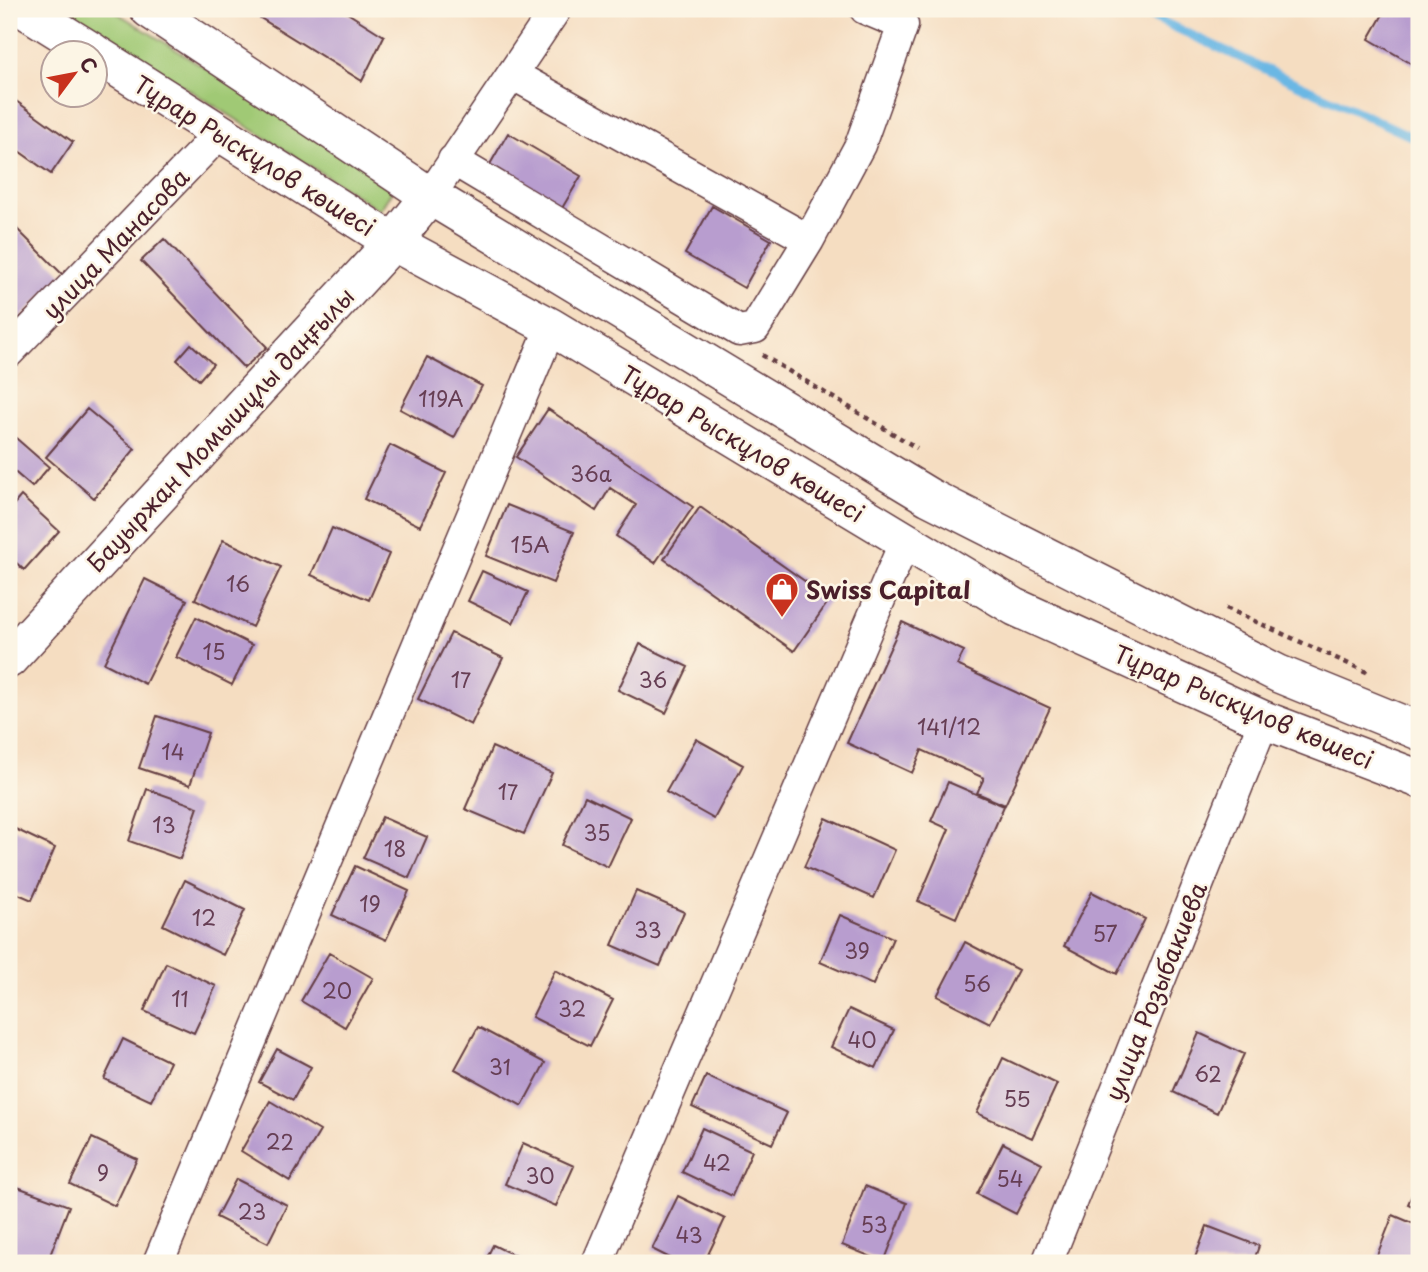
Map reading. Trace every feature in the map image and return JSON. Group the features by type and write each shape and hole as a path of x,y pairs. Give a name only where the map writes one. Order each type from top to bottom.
{"main road":[{"name":"Тұрар Рыскұлов көшесі","path":"24,9 70,38"},
{"name":"Тұрар Рыскұлов көшесі","path":"149,9 429,196 907,484 1279,674 1419,731"},
{"name":"Тұрар Рыскұлов көшесі","path":"108,62 393,242 551,327 1015,607 1264,720 1419,779"},
{"name":"Бауыржан Момышұлы даңғылы","path":"9,659 393,242 429,196"},
{"path":"1015,607 1036,552"}],"street":[{"path":"429,196 556,9"},
{"path":"453,160 739,331 755,328 809,240 860,145 903,25 865,9"},
{"path":"512,74 809,240"},
{"name":"улица Манасова","path":"9,352 220,133"},
{"path":"158,1263 551,327"},
{"path":"597,1263 905,541"},
{"name":"улица Розыбакиева","path":"1047,1263 1264,720"}],"path":[{"path":"759,353 926,454"},
{"path":"1219,605 1378,677"}],"green space":[{"path":"61,9 111,9 395,186 380,210"}],"building":[{"path":"246,9 341,9 384,36 362,81"},
{"path":"1386,9 1419,9 1419,68 1369,39"},
{"path":"16,101 73,142 51,174 9,144 9,112"},
{"path":"508,133 581,176 558,215 485,173"},
{"path":"712,206 771,240 744,288 685,254"},
{"path":"16,228 63,275 19,319 9,308 9,236"},
{"path":"164,239 267,347 244,368 141,261"},
{"path":"191,344 213,364 199,380 177,360"},
{"path":"427,357 482,386 454,438 400,409"},
{"path":"87,409 135,449 94,498 46,457"},
{"path":"548,409 693,507 655,563 616,536 636,505 610,488 596,511 516,457"},
{"path":"9,432 49,467 32,487 9,467"},
{"path":"390,445 446,473 420,526 364,499"},
{"path":"21,496 59,531 24,570 9,556 9,510"},
{"path":"507,505 574,532 553,583 486,556"},
{"path":"700,507 830,599 794,651 664,559"},
{"path":"332,528 389,554 369,600 311,575"},
{"path":"223,540 281,567 252,627 195,599"},
{"path":"482,571 528,592 513,623 468,601"},
{"path":"145,579 187,600 145,684 104,663"},
{"path":"196,617 252,645 232,685 176,657"},
{"path":"902,622 964,651 957,665 1050,708 1005,805 977,793 984,778 922,750 912,773 847,743"},
{"path":"451,633 503,658 471,725 418,699"},
{"path":"640,644 688,667 666,713 618,690"},
{"path":"157,716 208,733 190,785 139,768"},
{"path":"696,739 743,765 714,819 666,792"},
{"path":"492,747 552,773 524,834 465,809"},
{"path":"948,782 1004,806 956,918 918,901 949,829 931,821"},
{"path":"147,789 198,807 180,859 129,841"},
{"path":"585,796 631,818 608,867 562,845"},
{"path":"382,817 427,837 409,878 363,858"},
{"path":"826,818 895,850 874,898 804,867"},
{"path":"9,826 55,848 32,900 9,890"},
{"path":"355,866 409,891 386,940 332,915"},
{"path":"185,880 245,910 223,955 163,925"},
{"path":"636,891 684,912 660,966 612,945"},
{"path":"1092,892 1145,919 1117,974 1064,946"},
{"path":"840,915 893,938 873,985 820,962"},
{"path":"965,942 1018,970 990,1023 937,996"},
{"path":"329,953 373,978 345,1027 301,1001"},
{"path":"166,963 216,986 194,1033 144,1011"},
{"path":"555,970 613,1000 590,1046 532,1017"},
{"path":"849,1009 894,1030 876,1068 831,1047"},
{"path":"478,1027 545,1063 522,1106 455,1069"},
{"path":"1199,1033 1244,1054 1217,1113 1173,1092"},
{"path":"123,1039 170,1062 151,1101 104,1079"},
{"path":"277,1049 311,1067 293,1100 259,1082"},
{"path":"1003,1058 1057,1084 1032,1138 977,1113"},
{"path":"706,1076 787,1113 772,1144 692,1107"},
{"path":"270,1101 320,1131 290,1181 241,1151"},
{"path":"702,1128 752,1151 732,1196 682,1172"},
{"path":"92,1138 137,1159 115,1206 70,1184"},
{"path":"523,1143 574,1166 556,1206 505,1184"},
{"path":"1003,1143 1042,1163 1016,1214 977,1194"},
{"path":"236,1179 287,1205 268,1243 216,1217"},
{"path":"1419,1179 1419,1209 1408,1204"},
{"path":"12,1185 69,1206 47,1263 38,1263 9,1252 9,1194"},
{"path":"865,1186 907,1203 884,1262 842,1245"},
{"path":"678,1196 725,1219 704,1263 680,1263 652,1249"},
{"path":"1393,1215 1419,1226 1419,1263 1374,1263"},
{"path":"1207,1226 1259,1246 1253,1263 1193,1263"},
{"path":"493,1245 530,1263 484,1263"}],"waterway":[{"path":"1135,9 1419,140"}],"place":[{"name":"Swiss Capital","path":"782,619"}]}
